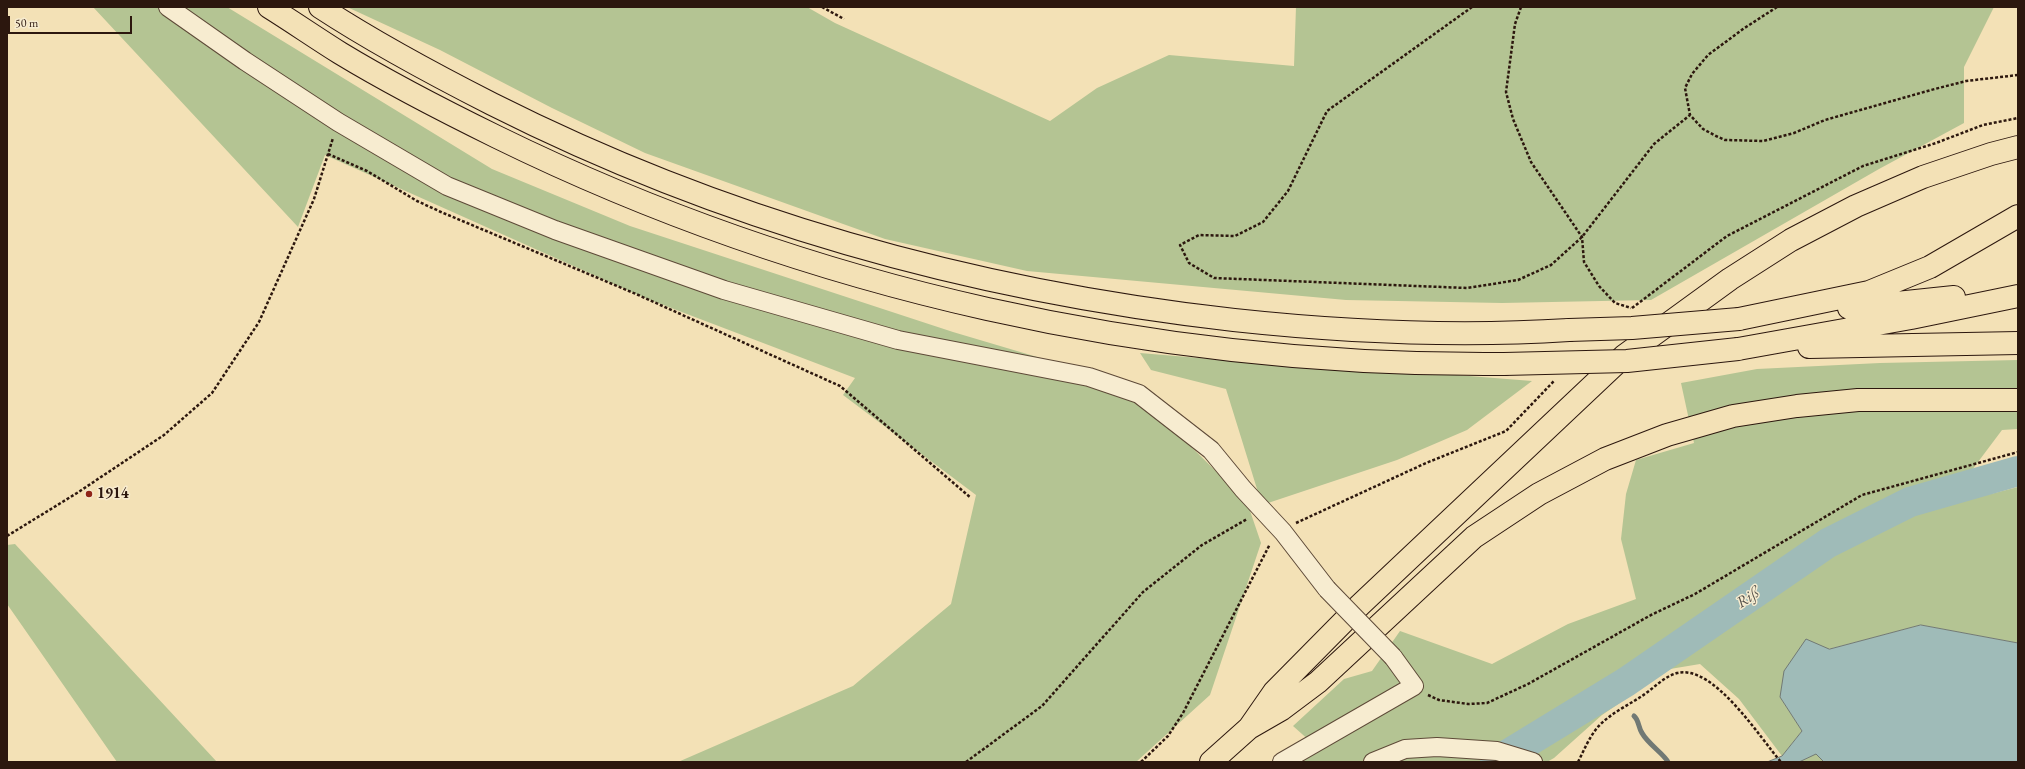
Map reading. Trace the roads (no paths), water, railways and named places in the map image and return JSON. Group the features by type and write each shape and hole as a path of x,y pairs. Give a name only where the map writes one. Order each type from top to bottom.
{"main road":[{"path":"269,7 342,54 452,115 569,171 648,204 740,238 891,286 1058,324 1196,347 1337,360 1416,364 1504,364 1627,361 1738,348 1911,318 2018,296"},
{"path":"320,7 355,30 455,85 524,120 610,159 760,216 848,244 929,265 1012,284 1106,302 1267,323 1414,332 1538,332 1632,328 1738,319 2018,290"},
{"path":"1249,728 1274,692 1360,606 1624,356 1730,279 1791,240 1856,206 1922,177 1991,154 2018,147"},
{"path":"1738,319 1869,292 1930,267 2018,216"},
{"path":"1738,348 2018,343"},
{"path":"1211,762 1249,728 1282,709 1318,682 1474,537 1539,494 1605,459 1667,435 1726,418 1797,406 1858,400 2018,400"}],"street":[{"path":"168,7 245,61 338,122 447,186 555,230 724,290 898,340 1089,377 1139,394 1211,450 1262,510 1283,532 1327,589 1393,657 1414,686 1282,762"},
{"path":"1373,762 1405,749 1437,746 1497,751 1533,762"}],"water":[{"path":"1921,625 2018,643 2018,762 1824,762 1816,754 1799,762 1767,762 1782,756 1802,731 1780,697 1784,671 1806,639 1829,649"}],"waterway":[{"name":"Riß","path":"1495,762 1626,682 1828,543 1910,502 2018,471"},
{"path":"1634,716 1645,737 1668,762"}],"place":[{"name":"1914","path":"89,494"}]}
